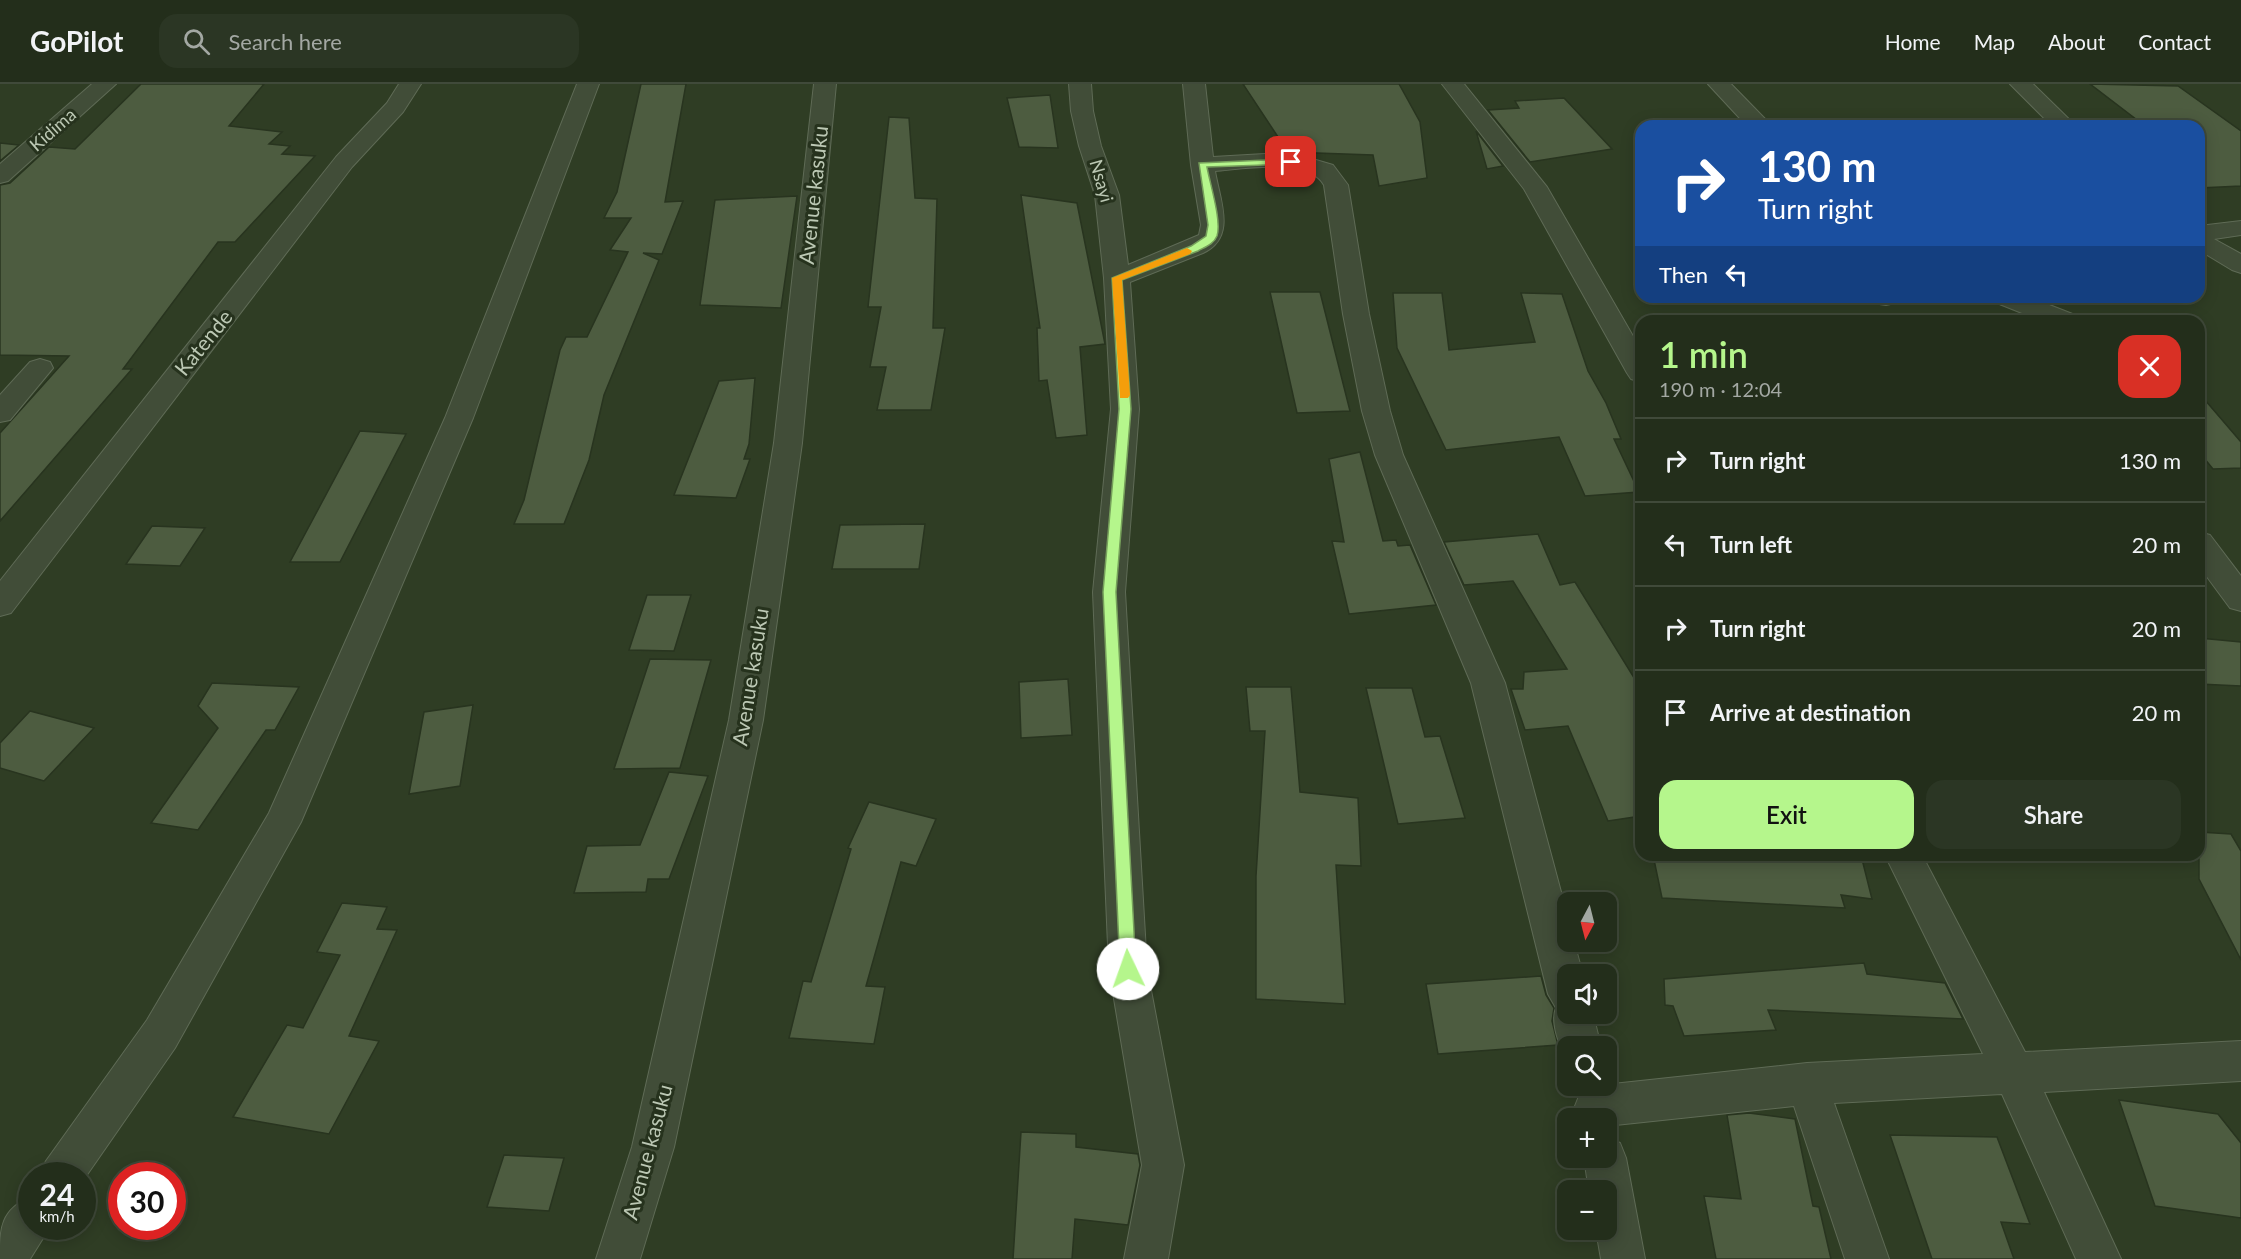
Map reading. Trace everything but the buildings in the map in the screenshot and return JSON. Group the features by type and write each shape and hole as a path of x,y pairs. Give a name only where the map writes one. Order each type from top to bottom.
{"street":[{"name":"Kidima","path":"0,176 105,84"},
{"name":"Katende","path":"0,604 344,162 395,107 410,84"},
{"path":"71,1162 160,1034 283,822 459,418 588,84"},
{"name":"Avenue kasuku","path":"618,1259 653,1147 746,720 788,443 825,84"},
{"name":"Nsayi","path":"1080,84 1082,111 1088,137 1107,195 1117,278 1125,409 1109,592 1128,969 1163,1165 1146,1259"},
{"path":"1117,278 1206,243 1211,236 1213,225 1202,165 1194,84"},
{"path":"1453,84 1536,187 1635,362"},
{"path":"1719,84 1753,120"},
{"path":"2021,84 2059,120"},
{"path":"1202,165 1291,162 1311,164 1327,170 1336,185 1356,314 1376,411 1389,455 1488,683 1560,964"},
{"path":"2205,232 2241,228"},
{"path":"2205,244 2241,265"},
{"path":"2021,303 2051,315"},
{"path":"0,413 40,368"},
{"path":"2205,551 2241,599"},
{"path":"1906,861 2013,1072 2099,1259"},
{"path":"1595,1104 1807,1084 2241,1061"},
{"path":"1807,1084 1867,1259"},
{"path":"1607,1168 1623,1259"},
{"path":"3,1259 18,1238"}],"slow traffic":[{"path":"1124,395 1117,278 1187,251"}],"route":[{"path":"1128,969 1109,592 1125,409 1117,278 1206,243 1211,236 1213,225 1202,165 1291,162"}]}
